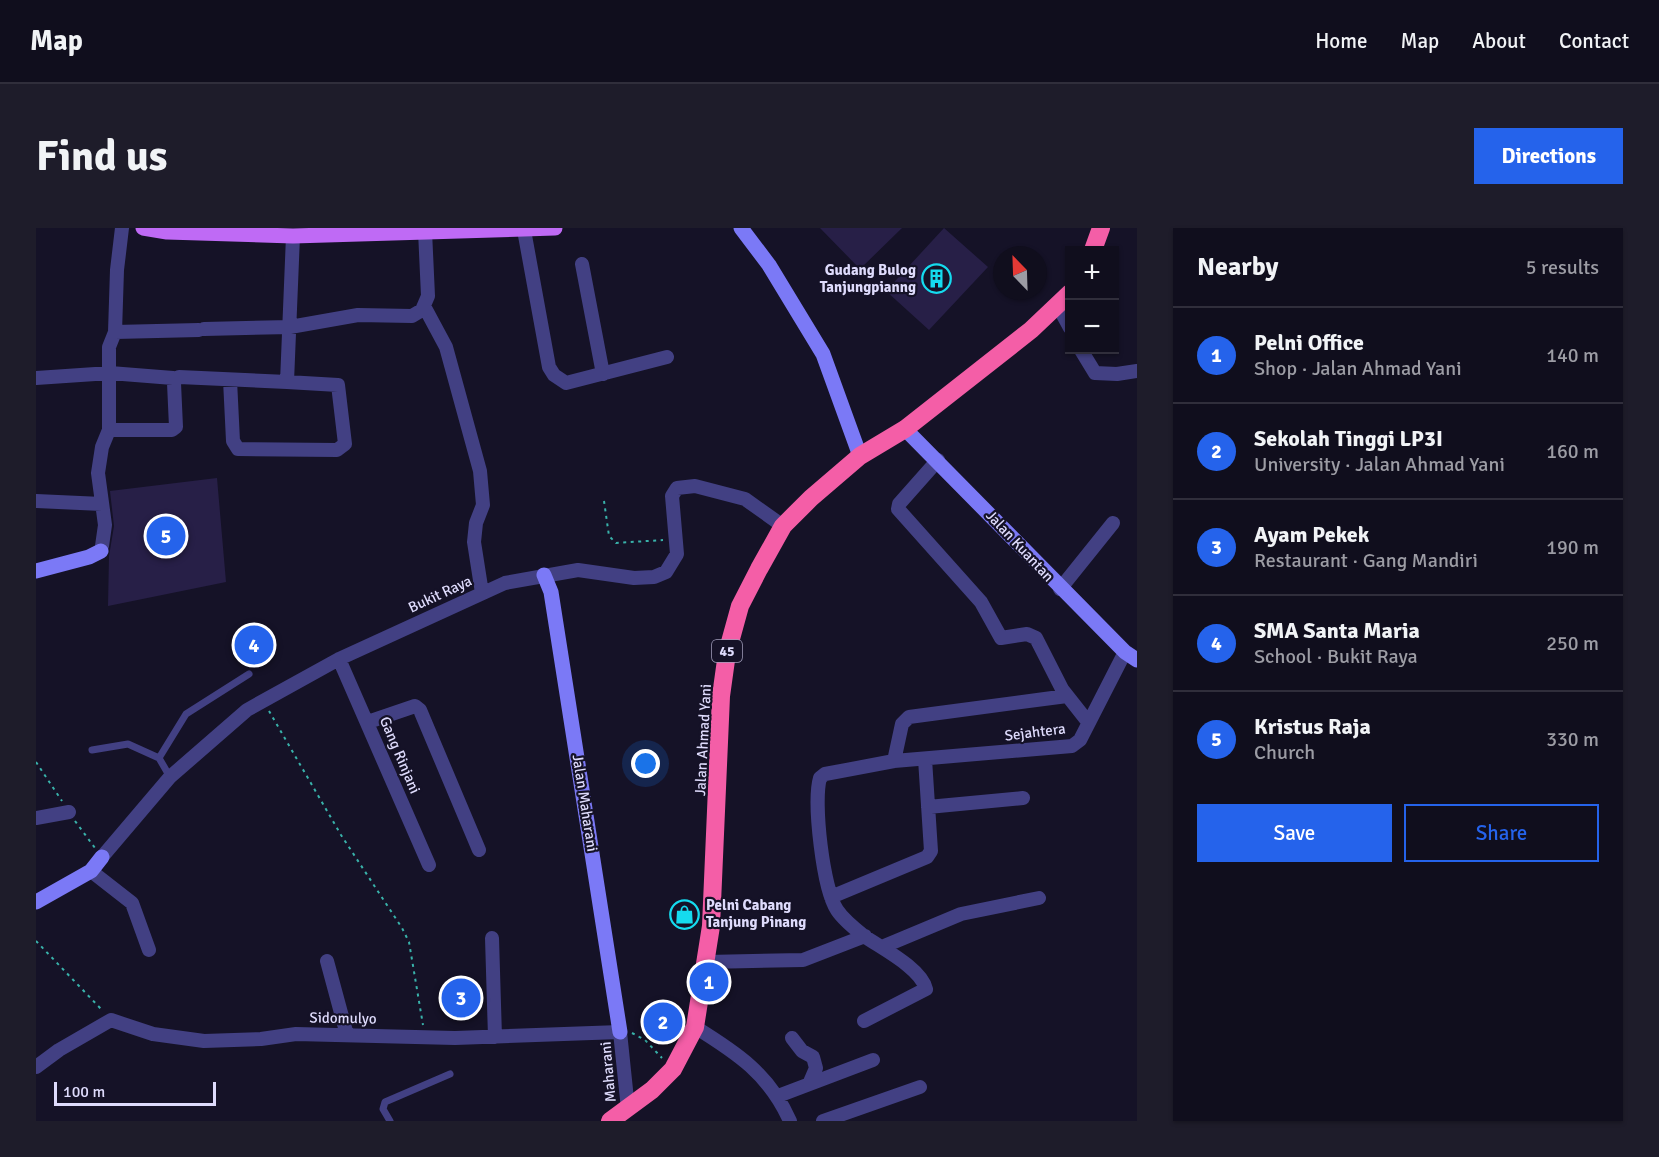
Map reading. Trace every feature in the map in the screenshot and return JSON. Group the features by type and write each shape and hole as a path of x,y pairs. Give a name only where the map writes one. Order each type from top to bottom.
{"highway":[{"path":"1094,246 1101,228"},
{"name":"Jalan Ahmad Yani","path":"610,1121 630,1115 672,1069 695,1027 707,962 719,783 721,696 727,653 740,606 783,526 860,456 905,429 1064,300"}],"main road":[{"path":"150,229 293,236 361,230 555,228"}],"street":[{"path":"36,571 89,557 101,549 105,525 98,472 102,447 109,430 109,347 115,332 117,270 122,228"},
{"path":"741,228 769,265 823,354 860,456"},
{"path":"524,230 549,367 554,375 566,383 667,357"},
{"path":"115,332 290,327 358,315 412,316 424,306 428,296 425,231"},
{"path":"287,382 293,236"},
{"path":"582,264 603,374"},
{"path":"424,306 447,347 480,471 483,505 476,523 474,542 482,593"},
{"path":"1083,354 1095,373 1103,375 1137,371"},
{"path":"36,378 110,373 175,380 230,380 338,385 345,444 338,450 238,449 233,441 230,380"},
{"path":"109,430 172,430 176,427 175,380"},
{"name":"Jalan Kuantan","path":"905,429 938,460 1060,590 1131,656"},
{"path":"938,460 898,504 898,508 981,602 1002,638 1027,634 1036,638 1067,696 1088,722"},
{"name":"Bukit Raya","path":"102,857 170,777 247,710 339,658 505,583 578,570 634,578 654,577 666,572 676,554 677,538 672,496 677,488 684,486 745,500 783,526"},
{"path":"36,501 102,504"},
{"path":"1060,590 1113,523"},
{"name":"Jalan Maharani","path":"544,575 551,592 620,1032"},
{"name":"Sejahtera","path":"831,897 820,844 820,778 825,774 894,761 1063,748 1078,742 1088,722 1131,656"},
{"name":"Gang Rinjani","path":"339,658 429,865"},
{"path":"894,761 902,724 909,717 1067,696"},
{"path":"368,722 406,708 415,706 420,710 479,850"},
{"path":"864,1021 926,989 921,979 837,912 831,897 927,857 931,851 925,759"},
{"path":"928,807 1023,798"},
{"path":"36,818 69,812"},
{"path":"36,902 91,871 102,857"},
{"path":"91,871 132,903 149,950"},
{"path":"882,947 961,914 1039,898"},
{"path":"707,962 803,960 865,936"},
{"path":"492,938 495,1037"},
{"path":"327,961 347,1035"},
{"path":"36,1067 59,1050 111,1020"},
{"name":"Sidomulyo","path":"111,1020 153,1034 204,1041 261,1039 297,1034 495,1037 620,1032"},
{"path":"695,1027 737,1053 778,1096 790,1121"},
{"name":"Maharani","path":"620,1032 630,1115"},
{"path":"792,1038 802,1051 813,1057 816,1068 810,1082"},
{"path":"778,1096 873,1060"},
{"path":"823,1121 920,1087"}],"lane":[{"path":"159,758 186,714 249,674"},
{"path":"92,750 128,744 159,758 170,777"},
{"path":"390,1121 383,1109 385,1102 450,1074"}],"path":[{"path":"604,501 609,536 616,543 677,538"},
{"path":"263,701 341,835 406,935 425,1036"},
{"path":"36,940 111,1020"},
{"path":"620,1032 631,1033 645,1040 672,1069"}],"building":[{"name":"Gudang Bulog Tanjungpianng","path":"820,228 902,228 860,269"},
{"name":"Gudang Bulog Tanjungpianng","path":"944,228 988,267 929,330 886,291"},
{"path":"217,478 226,582 108,606 109,556 114,526 110,491"}],"place":[{"name":"Gudang Bulog Tanjungpianng","path":"937,279"},
{"name":"Kristus Raja","path":"166,536"},
{"name":"SMA Santa Maria","path":"254,645"},
{"name":"Pelni Cabang Tanjung Pinang","path":"685,914"},
{"name":"Pelni Office","path":"709,982"},
{"name":"Ayam Pekek","path":"461,998"},
{"name":"Sekolah Tinggi LP3I","path":"663,1022"}]}
